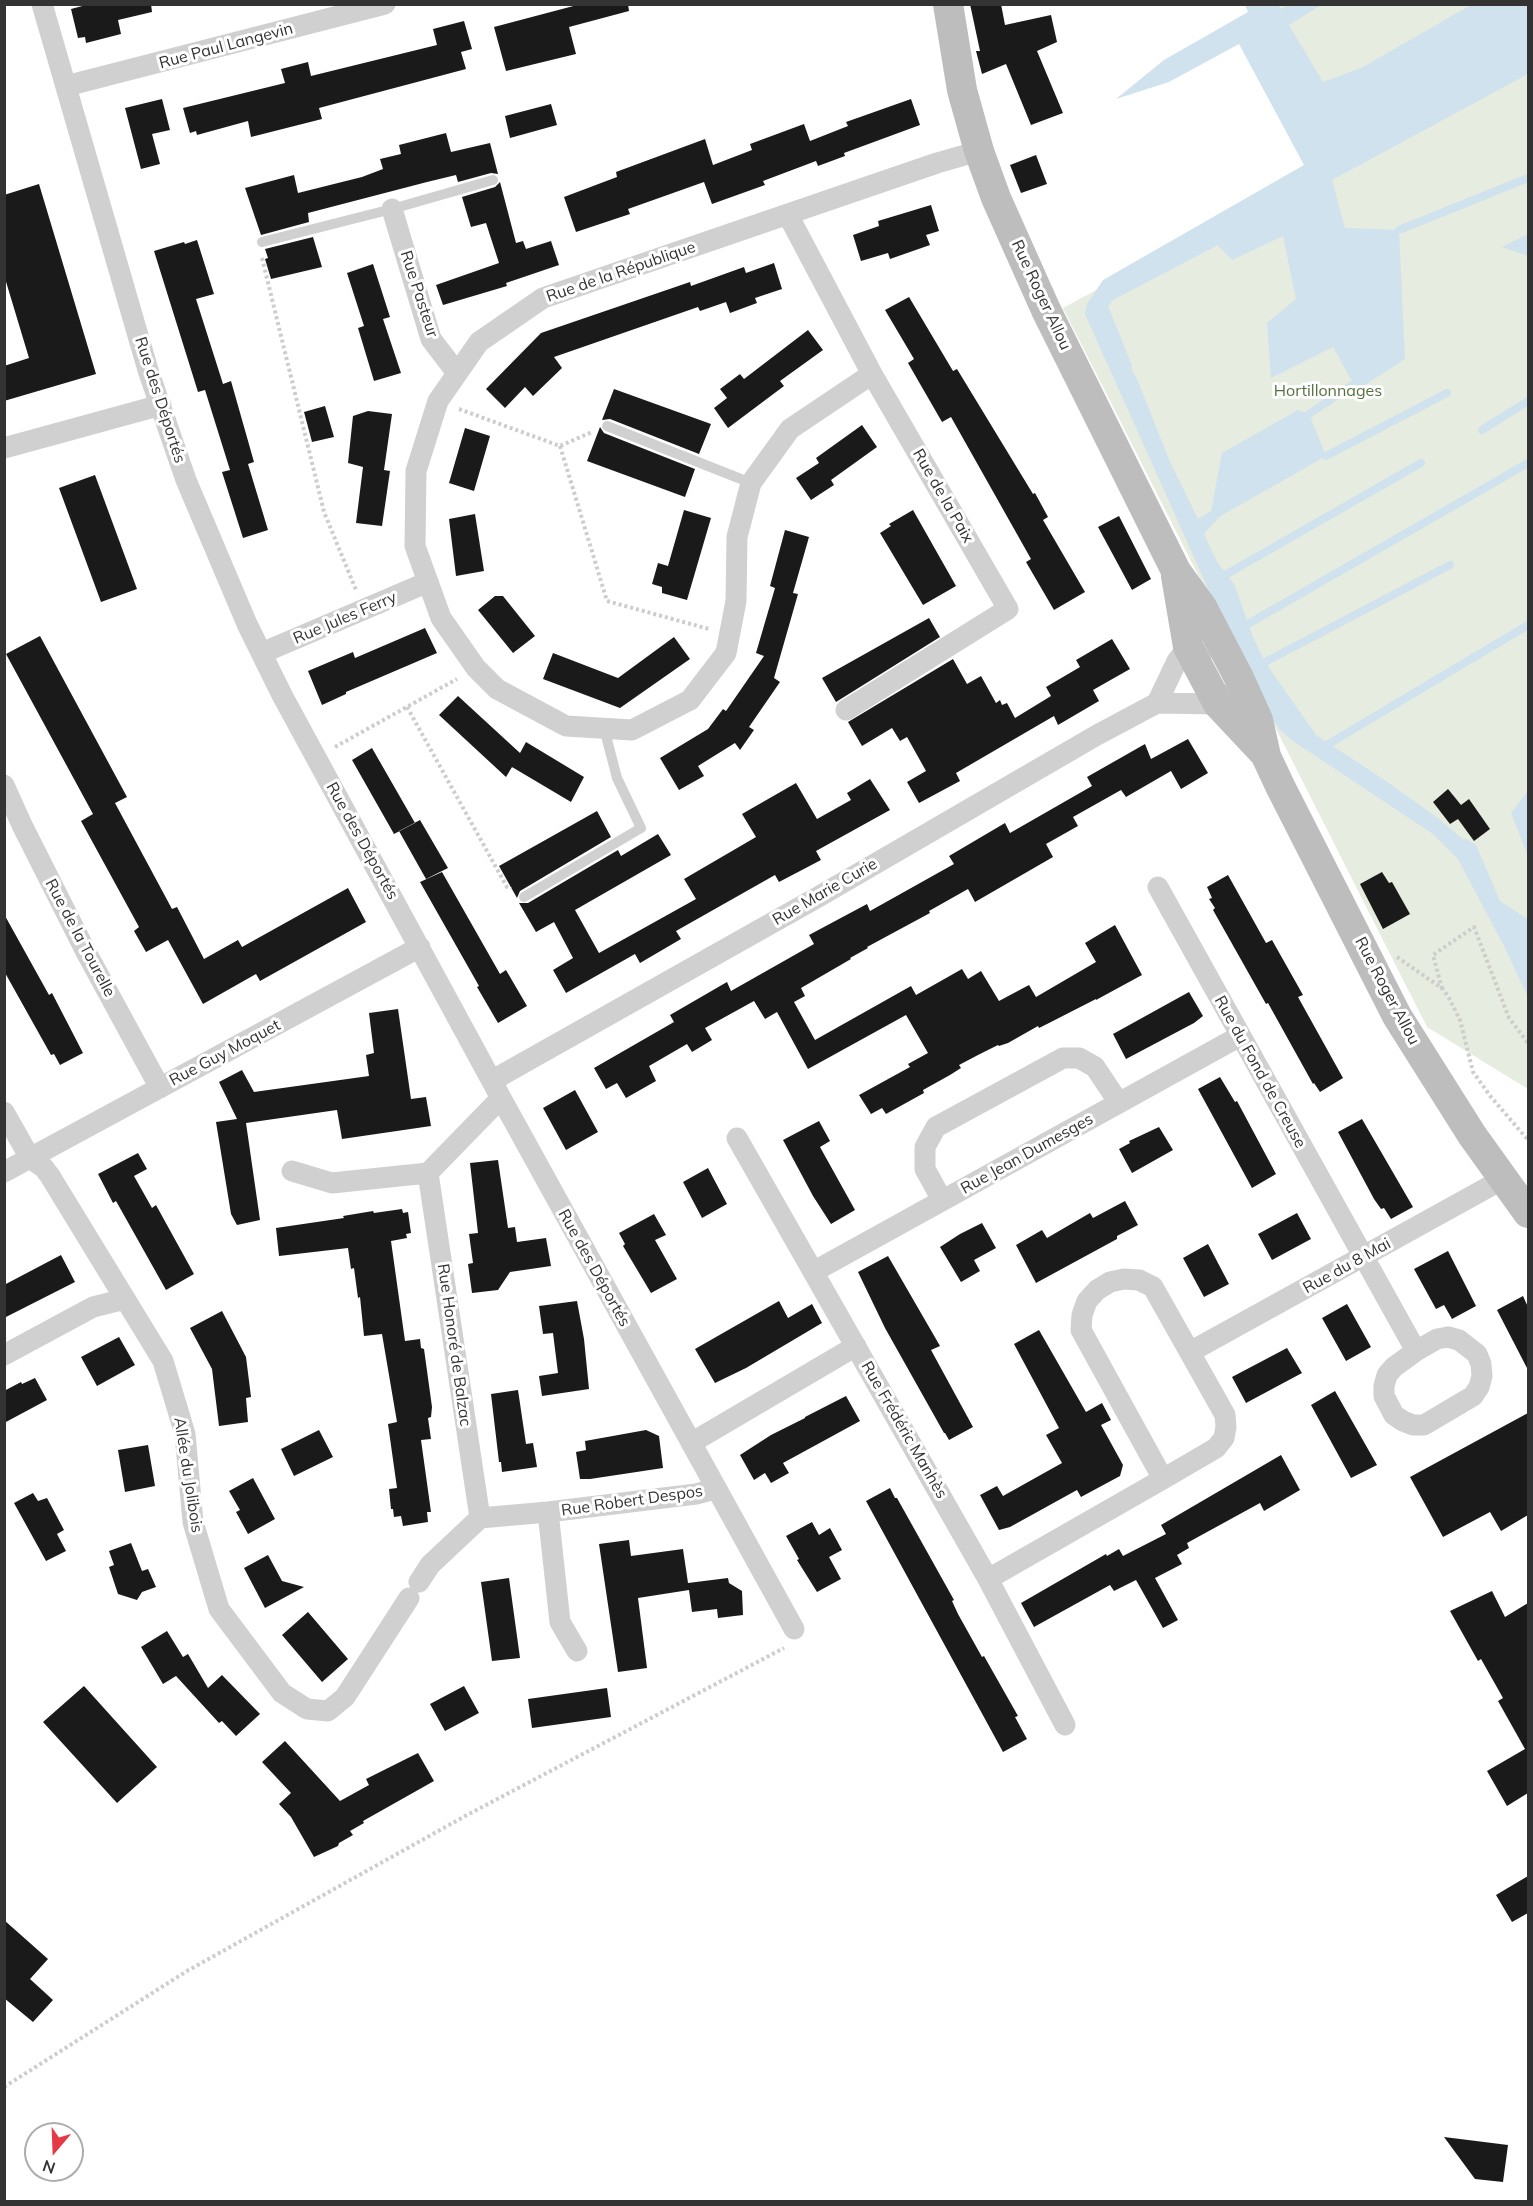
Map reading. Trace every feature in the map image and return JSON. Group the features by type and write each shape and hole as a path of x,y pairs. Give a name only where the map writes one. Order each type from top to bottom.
{"street":[{"name":"Rue des Déportés","path":"42,4 148,370 186,480 262,653 316,758 715,1489 794,1629"},
{"name":"Rue Paul Langevin","path":"66,86 385,4"},
{"name":"Rue Roger Allou","path":"948,4 962,90 978,151 996,198 1046,310 1176,571 1202,607 1239,678 1258,720 1266,756 1280,786 1397,1016 1472,1136 1528,1213"},
{"name":"Rue de la République","path":"872,374 790,429 751,483 737,537 736,601 726,652 690,700 632,730 566,726 497,689 476,668 441,618 415,546 416,471 438,401 479,342 543,298 978,151"},
{"name":"Rue Pasteur","path":"392,209 431,339 457,373"},
{"name":"Rue de la Paix","path":"788,215 872,374 1008,609 846,710"},
{"path":"4,448 161,405"},
{"name":"Rue Roger Allou","path":"1176,571 1188,647 1218,704 1266,756"},
{"name":"Rue Jules Ferry","path":"262,653 428,582"},
{"path":"1223,650 1194,644 1188,647 1177,661 1157,704 1218,704 1239,678"},
{"name":"Rue Marie Curie","path":"497,1089 808,903 1097,735 1157,704"},
{"name":"Rue de la Tourelle","path":"4,784 81,942 160,1088"},
{"name":"Rue du Fond de Creuse","path":"1158,887 1416,1351"},
{"name":"Rue Guy Moquet","path":"4,1172 420,947"},
{"name":"Rue Jean Dumesges","path":"813,1272 1240,1036"},
{"path":"942,1200 925,1169 925,1147 936,1128 956,1117 1064,1058 1080,1058 1095,1067 1119,1103"},
{"path":"292,1171 332,1183 428,1173 497,1089"},
{"name":"Allée du Jolibois","path":"4,1112 30,1158 44,1168 50,1176 163,1362 185,1434 193,1522 219,1609 282,1693 307,1708 328,1711 345,1697 430,1565 480,1518"},
{"name":"Rue Frédéric Manhès","path":"737,1138 988,1579 1065,1725"},
{"name":"Rue Honoré de Balzac","path":"428,1173 480,1518"},
{"name":"Rue du 8 Mai","path":"1190,1352 1503,1179"},
{"path":"988,1579 1163,1479 1216,1448 1224,1438 1225,1415 1153,1287 1139,1280 1124,1279 1110,1282 1097,1290 1087,1301 1082,1315 1081,1330 1163,1479"},
{"path":"4,1354 93,1307 125,1299"},
{"path":"1448,1337 1459,1340 1477,1354 1481,1364 1482,1376 1473,1396 1424,1425 1413,1425 1394,1415 1384,1396 1387,1375 1394,1366 1416,1351 1437,1339 1448,1337"},
{"path":"690,1443 856,1346"},
{"name":"Rue Robert Despos","path":"480,1518 696,1494 715,1489"},
{"name":"Rue Robert Despos","path":"548,1512 560,1623 577,1651"}],"lane":[{"path":"262,242 392,209 493,180"},
{"path":"607,426 751,483"},
{"path":"524,897 641,828 617,778 604,728"}],"path":[{"path":"262,242 261,253 324,512 364,609"},
{"path":"438,401 560,446 607,426"},
{"path":"560,446 607,601 730,635"},
{"path":"316,758 476,668"},
{"path":"407,706 507,886 524,897"},
{"path":"1528,1043 1509,1018 1474,927 1433,955 1443,989 1460,1020 1473,1072 1491,1097 1528,1136"},
{"path":"1360,942 1382,945 1443,989"},
{"path":"4,2087 188,1971 467,1815 784,1648 794,1629"}],"green space":[{"name":"Hortillonnages","path":"1251,5 1528,5 1528,1089 1427,1027 1063,308 1317,171"}],"water":[{"path":"1245,5 1278,5 1281,9 1289,5 1321,5 1289,25 1323,82 1363,67 1471,5 1528,5 1528,74 1332,180 1345,228 1399,230 1405,359 1357,390 1333,347 1271,378 1267,323 1296,299 1283,236 1232,260 1218,245 1113,300 1104,312 1113,338 1137,379 1170,462 1198,519 1211,511 1222,453 1298,410 1309,414 1326,456 1219,517 1204,534 1217,562 1234,584 1253,637 1265,662 1316,735 1439,819 1472,847 1480,867 1480,874 1501,902 1528,919 1528,997 1458,859 1433,834 1293,741 1271,718 1224,624 1085,314 1087,304 1103,280 1304,165 1239,44 1169,82 1116,99 1164,60 1248,12"},
{"path":"1528,234 1528,256 1502,247"},
{"path":"1528,791 1528,856 1511,813"}],"building":[{"path":"90,4 151,4 152,12 118,20 121,34 86,43 85,37 78,38 71,9"},
{"path":"581,4 628,4 629,11 569,27 576,54 506,71 494,27"},
{"path":"970,4 1001,4 1005,25 1051,15 1057,42 1037,51 1063,113 1031,125 1006,64 982,74 976,51 980,51"},
{"path":"464,21 472,49 461,52 466,69 319,108 322,119 251,137 248,121 197,135 196,131 190,133 183,108 285,83 281,69 308,62 311,76 437,45 433,29"},
{"path":"162,99 170,130 152,134 160,164 141,169 125,108"},
{"path":"911,99 920,125 844,153 845,156 818,166 816,161 763,181 765,185 712,204 704,182 628,209 630,214 576,232 564,197 617,177 616,172 705,139 713,165 752,150 750,144 804,124 810,141 848,126 846,122"},
{"path":"551,104 557,125 510,138 505,116"},
{"path":"446,133 451,152 490,143 498,174 491,173 458,182 456,175 427,182 308,213 309,222 261,235 245,188 294,175 298,193 362,177 383,169 380,159 401,154 399,145"},
{"path":"1036,155 1047,184 1021,193 1010,165"},
{"path":"500,182 516,243 523,241 526,249 551,241 559,265 506,283 507,286 443,305 436,285 499,263 486,223 471,227 462,197 495,187"},
{"path":"39,184 96,374 4,401 4,366 29,358 4,275 4,195"},
{"path":"931,205 939,231 926,235 930,245 890,259 888,253 861,261 853,235 879,226 878,221"},
{"path":"313,237 322,267 271,279 265,259 268,258 265,249"},
{"path":"197,240 214,294 196,299 223,384 231,381 254,462 248,464 268,530 243,538 222,472 230,470 205,390 198,392 154,251"},
{"path":"774,263 782,289 755,298 757,303 730,313 726,302 700,311 698,307 554,357 562,368 533,396 525,387 505,408 486,389 541,333 690,282 691,286 744,267 746,273"},
{"path":"373,264 390,317 383,319 401,373 374,381 358,328 364,326 347,273"},
{"path":"909,297 953,371 957,369 1033,494 1035,493 1048,517 1043,520 1085,592 1054,610 1026,562 1031,559 951,417 942,422 908,363 914,359 885,310"},
{"path":"808,330 823,350 780,381 784,386 728,428 714,408 727,398 720,389 740,374 744,379"},
{"path":"614,389 711,424 699,454 610,419 602,420"},
{"path":"325,406 334,437 312,442 304,412"},
{"path":"368,411 392,414 384,470 390,471 382,526 356,523 363,467 348,463 353,416"},
{"path":"862,425 877,447 831,480 834,485 811,500 796,478 819,463 816,458"},
{"path":"600,427 604,433 695,469 685,497 587,461"},
{"path":"465,428 490,436 474,491 449,483"},
{"path":"95,475 137,589 101,602 59,488"},
{"path":"684,510 711,518 687,600 662,593 662,587 652,584 658,563 668,566"},
{"path":"913,510 956,586 923,605 880,533 891,526 889,524"},
{"path":"475,514 484,571 456,576 449,519"},
{"path":"1119,516 1151,579 1132,590 1098,527"},
{"path":"785,530 809,537 793,593 798,594 774,678 780,682 749,727 754,730 740,750 735,743 698,766 704,776 679,790 660,758 708,729 723,709 726,711 764,656 756,653 775,588 770,586"},
{"path":"495,596 503,596 535,636 513,653 478,610"},
{"path":"929,618 940,637 836,702 822,678"},
{"path":"425,628 437,653 346,692 322,705 308,671 353,652 355,658"},
{"path":"40,636 127,797 115,803 172,909 177,907 204,959 238,940 242,947 348,888 366,922 260,981 256,974 203,1004 168,940 146,952 134,931 139,927 81,821 93,814 6,654"},
{"path":"674,637 690,659 620,708 543,679 553,653 618,678"},
{"path":"1112,639 1130,669 1093,690 1099,701 1058,725 1054,716 956,773 960,781 919,803 907,782 926,771 907,737 900,741 892,728 862,746 848,722 953,659 967,684 981,676 996,703 1000,700 1002,705 1007,703 1015,718 1051,696 1046,687 1080,667 1076,660"},
{"path":"458,696 520,753 526,742 584,777 571,802 512,767 506,777 439,715"},
{"path":"1188,739 1208,773 1181,789 1171,771 1126,797 1121,790 1073,817 1078,826 1046,844 1053,857 975,902 968,889 801,988 805,996 794,1002 815,1040 911,986 916,995 962,969 968,979 981,971 999,1001 1029,985 1036,997 1096,962 1085,943 1115,925 1142,975 1096,1000 959,1065 961,1068 923,1090 924,1093 886,1114 882,1108 871,1114 859,1095 910,1067 908,1064 928,1053 906,1015 808,1069 777,1012 765,1019 754,1001 705,1028 712,1040 692,1052 687,1044 649,1066 656,1081 626,1098 617,1083 606,1089 594,1068 674,1022 670,1015 727,982 731,991 814,944 809,935 867,904 870,911 954,864 949,856 1005,823 1010,833 1092,786 1087,777 1145,744 1151,759"},
{"path":"372,748 415,823 394,834 352,760"},
{"path":"870,779 890,810 816,851 821,860 779,882 775,875 676,931 681,939 640,963 635,954 566,993 553,970 573,958 554,922 536,932 519,903 528,903 618,850 621,856 658,834 671,855 575,910 599,953 696,899 684,879 756,837 742,814 796,783 817,819 851,800 847,793"},
{"path":"1448,789 1461,805 1469,799 1490,829 1474,841 1458,819 1450,824 1433,802"},
{"path":"597,811 611,837 520,891 517,898 499,866"},
{"path":"420,820 448,868 426,879 399,831"},
{"path":"442,872 500,974 506,970 527,1006 498,1023 420,882"},
{"path":"1382,872 1389,883 1392,882 1410,914 1383,929 1360,884"},
{"path":"1228,875 1266,943 1272,940 1303,995 1298,997 1343,1078 1320,1092 1313,1084 1213,910 1215,908 1209,899 1212,898 1207,887"},
{"path":"4,914 49,995 52,993 83,1053 60,1065 54,1054 51,1055 4,971"},
{"path":"1189,992 1203,1016 1126,1059 1113,1034"},
{"path":"398,1009 411,1099 426,1097 431,1126 342,1139 337,1110 246,1123 260,1220 237,1225 231,1214 216,1122 237,1119 219,1082 242,1070 254,1092 369,1076 366,1055 374,1053 369,1013"},
{"path":"1220,1077 1235,1102 1237,1101 1276,1174 1252,1188 1198,1089"},
{"path":"575,1090 598,1132 566,1150 543,1108"},
{"path":"1362,1119 1413,1207 1391,1219 1374,1199 1338,1132"},
{"path":"819,1121 830,1141 820,1147 855,1210 831,1224 783,1140"},
{"path":"1159,1127 1173,1150 1132,1173 1119,1149 1130,1143 1129,1141"},
{"path":"138,1153 147,1169 134,1176 152,1208 156,1205 194,1274 166,1290 116,1201 113,1203 98,1174"},
{"path":"498,1160 508,1228 515,1227 517,1242 546,1238 551,1266 510,1272 498,1290 472,1293 468,1264 473,1263 469,1234 478,1233 470,1163"},
{"path":"708,1168 727,1204 702,1218 683,1182"},
{"path":"1125,1201 1138,1225 1036,1283 1016,1245 1042,1230 1047,1238 1090,1213 1093,1218"},
{"path":"402,1209 403,1213 408,1212 411,1233 406,1234 407,1238 391,1241 405,1341 420,1339 421,1348 424,1349 432,1407 431,1417 428,1418 431,1439 421,1440 431,1512 427,1512 428,1522 403,1526 401,1516 394,1517 393,1509 391,1509 389,1489 397,1488 388,1424 397,1422 382,1334 364,1336 360,1297 358,1298 354,1268 351,1269 348,1248 279,1256 276,1228 344,1218 343,1216 373,1211 374,1213"},
{"path":"1297,1213 1311,1239 1272,1260 1258,1234"},
{"path":"654,1214 666,1235 655,1240 677,1279 651,1293 623,1246 625,1244 619,1233"},
{"path":"982,1223 996,1248 974,1260 980,1271 961,1282 940,1247"},
{"path":"1208,1244 1229,1284 1204,1297 1183,1258"},
{"path":"1448,1251 1476,1306 1452,1319 1444,1305 1436,1309 1414,1269"},
{"path":"61,1255 75,1282 4,1318 4,1285"},
{"path":"888,1256 940,1346 931,1350 973,1427 949,1440 885,1328 858,1272"},
{"path":"1523,1296 1528,1307 1528,1370 1497,1310"},
{"path":"577,1301 584,1339 589,1389 542,1396 539,1376 558,1373 553,1333 543,1334 539,1306"},
{"path":"779,1301 788,1318 812,1304 822,1323 746,1368 715,1383 695,1349"},
{"path":"1347,1304 1371,1347 1346,1361 1322,1318"},
{"path":"222,1311 246,1357 251,1397 246,1398 248,1422 219,1426 212,1369 190,1328"},
{"path":"1039,1330 1086,1412 1102,1403 1111,1420 1101,1425 1123,1465 1120,1476 1081,1497 1077,1490 1010,1527 999,1530 980,1495 997,1486 1003,1496 1062,1463 1046,1435 1059,1428 1014,1344"},
{"path":"119,1337 135,1365 97,1386 81,1357"},
{"path":"1287,1348 1302,1373 1246,1403 1232,1377"},
{"path":"35,1378 47,1400 4,1423 4,1391"},
{"path":"518,1390 526,1444 533,1443 537,1467 502,1472 491,1394"},
{"path":"1335,1391 1377,1465 1351,1478 1311,1405"},
{"path":"846,1396 860,1421 783,1463 789,1473 771,1483 765,1473 754,1480 740,1455 771,1435"},
{"path":"1528,1413 1528,1515 1501,1531 1490,1512 1443,1537 1410,1477"},
{"path":"319,1430 333,1457 294,1476 281,1449"},
{"path":"646,1430 659,1436 663,1468 580,1479 576,1452 586,1450 585,1441"},
{"path":"148,1445 155,1486 125,1492 118,1450"},
{"path":"1281,1455 1300,1490 1264,1511 1260,1503 1187,1543 1189,1548 1177,1555 1182,1564 1155,1578 1178,1620 1163,1628 1136,1580 1114,1591 1110,1585 1034,1627 1021,1603 1106,1554 1107,1556 1119,1549 1123,1556 1166,1534 1161,1525"},
{"path":"253,1478 275,1519 248,1534 236,1512 240,1510 229,1491"},
{"path":"890,1488 954,1600 952,1601 958,1614 982,1657 984,1656 1018,1716 1015,1717 1027,1739 1003,1752 866,1501"},
{"path":"33,1493 38,1501 47,1498 64,1530 57,1534 66,1551 46,1561 14,1503"},
{"path":"812,1522 819,1535 830,1528 842,1550 829,1557 841,1579 817,1592 797,1560 799,1559 786,1536"},
{"path":"629,1540 631,1556 683,1549 688,1583 728,1578 729,1583 742,1591 743,1615 718,1618 717,1609 692,1612 689,1590 638,1598 647,1668 618,1672 599,1544"},
{"path":"131,1543 142,1571 148,1569 156,1587 142,1592 137,1600 118,1594 109,1567 114,1565 109,1551"},
{"path":"268,1555 282,1581 304,1587 265,1608 244,1568"},
{"path":"509,1578 520,1658 492,1661 481,1582"},
{"path":"1492,1591 1505,1617 1528,1603 1528,1793 1507,1806 1487,1771 1525,1749 1498,1701 1503,1698 1481,1659 1478,1661 1450,1611"},
{"path":"308,1612 348,1659 322,1682 282,1635"},
{"path":"167,1631 183,1657 188,1654 208,1688 222,1675 260,1714 236,1736 222,1721 219,1723 176,1676 163,1684 141,1647"},
{"path":"84,1686 157,1767 117,1803 43,1722"},
{"path":"464,1686 479,1713 445,1731 430,1704"},
{"path":"607,1688 611,1717 532,1728 528,1699"},
{"path":"285,1741 340,1801 369,1785 366,1779 418,1753 434,1781 363,1821 364,1823 350,1831 353,1835 339,1843 338,1846 314,1857 291,1817 279,1804 291,1793 262,1762"},
{"path":"1528,1876 1528,1913 1512,1922 1496,1895"},
{"path":"4,1920 48,1959 30,1979 53,2000 33,2022 4,1998"},
{"path":"1444,2137 1508,2145 1503,2182 1475,2179"}],"waterway":[{"path":"1399,230 1528,178"},
{"path":"1102,302 1128,366"},
{"path":"1309,414 1354,384"},
{"path":"1326,456 1447,393"},
{"path":"1482,430 1528,401"},
{"path":"1227,574 1421,463"},
{"path":"1248,624 1528,463"},
{"path":"1265,662 1450,565"},
{"path":"1322,748 1528,625"},
{"path":"1465,843 1473,848 1494,897"}]}
